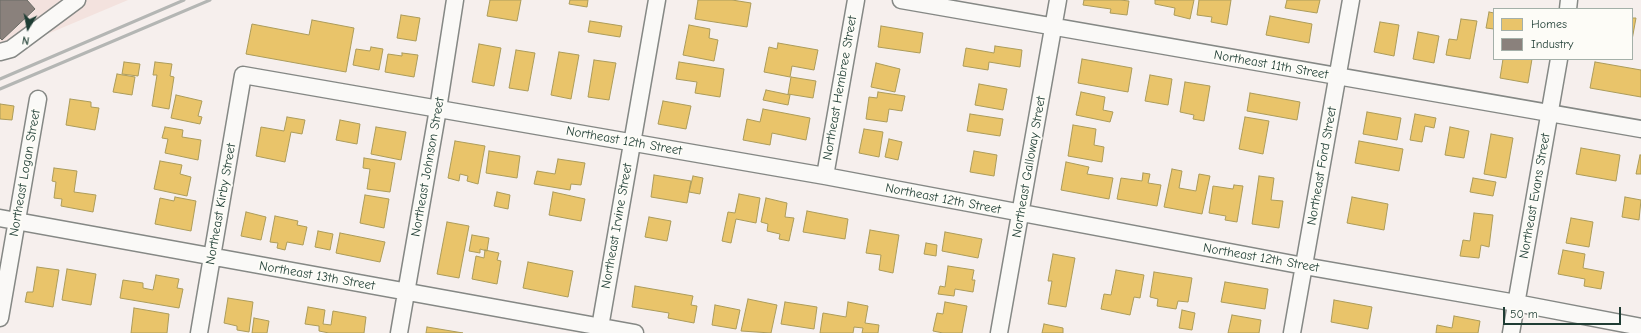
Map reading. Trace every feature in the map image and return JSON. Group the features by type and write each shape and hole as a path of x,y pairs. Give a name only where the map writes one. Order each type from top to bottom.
{"street":[{"path":"0,52 11,49 77,0"},
{"name":"Northeast Johnson Street","path":"399,333 438,109 455,0"},
{"name":"Northeast Irvine Street","path":"599,330 657,0"},
{"name":"Northeast Hembree Street","path":"825,176 856,0"},
{"name":"Northeast 11th Street","path":"901,0 1641,129"},
{"name":"Northeast Galloway Street","path":"999,333 1058,0"},
{"name":"Northeast Ford Street","path":"1292,333 1351,0"},
{"name":"Northeast Evans Street","path":"1511,333 1559,60"},
{"name":"Northeast 12th Street","path":"243,75 825,176 1304,266 1516,303 1641,327"},
{"name":"Northeast Kirby Street","path":"198,333 243,75"},
{"name":"Northeast Logan Street","path":"0,318 38,99"},
{"name":"Northeast 13th Street","path":"0,218 406,292 599,330 635,333"}],"shaded area":[{"path":"0,0 128,0 0,54"}],"building: Homes":[{"path":"490,0 521,0 517,21 487,16"},
{"path":"570,0 588,0 587,7 569,4"},
{"path":"698,0 732,0 751,3 747,27 695,19"},
{"path":"1084,0 1129,1 1127,15 1110,13 1111,9 1083,5"},
{"path":"1155,0 1194,0 1190,19 1174,15 1175,8 1155,4"},
{"path":"1199,0 1231,0 1227,25 1211,22 1212,17 1197,15"},
{"path":"1287,0 1320,0 1317,13 1285,8"},
{"path":"1489,12 1493,13 1493,29 1486,28"},
{"path":"401,15 420,18 416,41 397,38"},
{"path":"1270,16 1312,24 1309,43 1266,35"},
{"path":"1633,18 1636,18 1633,34"},
{"path":"1461,19 1477,21 1470,59 1446,55 1449,39 1457,40"},
{"path":"312,20 354,28 346,72 246,54 252,24 309,35"},
{"path":"590,21 622,26 620,37 588,32"},
{"path":"1380,22 1399,25 1394,56 1374,52"},
{"path":"689,25 710,29 709,38 718,40 714,61 683,55"},
{"path":"881,26 923,33 920,53 878,47"},
{"path":"1418,32 1439,36 1434,63 1413,59"},
{"path":"778,43 818,50 814,70 792,66 790,77 764,72 769,47 777,49"},
{"path":"479,44 501,48 494,86 472,82"},
{"path":"995,46 1022,50 1020,67 989,62 988,70 963,66 966,48 994,53"},
{"path":"371,47 383,49 379,70 353,65 356,49 370,51"},
{"path":"516,50 535,53 528,91 509,88"},
{"path":"559,52 579,55 571,99 551,95"},
{"path":"402,53 418,55 414,77 385,72 388,54 402,56"},
{"path":"1082,59 1132,68 1128,92 1078,83"},
{"path":"594,60 616,63 609,100 588,97"},
{"path":"1503,60 1532,60 1528,83 1500,78"},
{"path":"124,62 140,64 138,76 122,74"},
{"path":"155,62 172,64 170,76 174,77 169,109 152,106 157,75 153,75"},
{"path":"679,62 724,69 720,97 695,93 697,82 676,79"},
{"path":"1595,62 1641,70 1641,97 1590,88"},
{"path":"876,63 900,69 895,92 871,87"},
{"path":"117,74 135,77 132,95 113,92"},
{"path":"1150,75 1172,79 1168,105 1145,101"},
{"path":"791,77 816,81 813,98 788,94"},
{"path":"1185,82 1210,86 1204,121 1193,119 1194,115 1180,112"},
{"path":"979,84 1007,89 1003,110 975,105"},
{"path":"766,90 790,95 788,105 763,100"},
{"path":"878,92 905,96 902,111 889,109 887,122 866,119 869,97 877,98"},
{"path":"1081,92 1105,97 1103,110 1113,112 1110,122 1076,115"},
{"path":"1250,93 1300,102 1297,120 1247,111"},
{"path":"176,95 202,101 198,116 202,117 200,124 171,118"},
{"path":"70,99 91,102 91,107 99,108 95,130 66,125"},
{"path":"663,101 691,106 686,129 658,124"},
{"path":"0,104 14,106 12,120 0,119"},
{"path":"763,109 810,118 806,140 772,133 770,145 743,140 747,119 760,122"},
{"path":"1367,112 1401,118 1397,140 1363,134"},
{"path":"970,114 1003,119 1000,136 967,131"},
{"path":"1415,114 1436,118 1434,128 1425,126 1422,142 1410,140"},
{"path":"287,117 305,120 302,134 291,132 285,162 256,156 261,127 284,131"},
{"path":"1245,117 1269,121 1263,154 1239,149"},
{"path":"340,120 360,124 357,144 336,140"},
{"path":"1073,125 1096,129 1094,145 1104,147 1102,162 1068,156"},
{"path":"165,127 183,130 182,137 201,140 198,160 165,153 168,139 162,138"},
{"path":"376,127 406,132 401,160 371,154"},
{"path":"1450,127 1469,131 1464,158 1445,155"},
{"path":"864,129 883,132 879,157 859,153"},
{"path":"1491,134 1513,138 1506,178 1484,174"},
{"path":"889,139 902,142 898,160 885,157"},
{"path":"455,141 485,146 478,184 467,181 468,176 460,174 459,181 448,178"},
{"path":"1359,141 1403,149 1399,171 1355,163"},
{"path":"1581,148 1620,155 1616,181 1576,174"},
{"path":"489,151 520,156 517,178 486,173"},
{"path":"974,151 997,155 994,176 970,172"},
{"path":"1640,155 1641,174 1636,174"},
{"path":"364,158 395,163 390,192 367,189 370,169 363,168"},
{"path":"558,159 585,163 581,185 571,184 570,190 534,184 537,171 555,174"},
{"path":"160,161 182,165 180,174 191,177 187,196 154,189"},
{"path":"1066,162 1089,167 1087,174 1113,178 1109,199 1061,190"},
{"path":"54,168 77,171 74,192 96,195 93,212 61,206 62,199 54,198 56,182 52,181"},
{"path":"1172,169 1182,171 1179,188 1196,191 1199,174 1210,176 1202,214 1164,207"},
{"path":"1143,173 1150,174 1148,183 1161,185 1157,206 1117,199 1121,178 1142,181"},
{"path":"654,175 691,181 687,203 651,197"},
{"path":"693,176 703,178 700,194 689,192"},
{"path":"1259,176 1274,178 1271,200 1283,201 1279,228 1252,224"},
{"path":"1473,178 1496,182 1493,196 1470,192"},
{"path":"1234,185 1243,186 1237,222 1225,220 1226,216 1209,213 1213,186 1233,189"},
{"path":"497,192 510,195 508,209 494,206"},
{"path":"553,192 585,199 581,221 549,215"},
{"path":"739,194 760,198 756,223 736,219 731,243 722,241 728,212 735,213"},
{"path":"365,195 389,199 384,228 360,223"},
{"path":"175,197 196,201 191,231 155,224 160,198 174,201"},
{"path":"1352,197 1388,204 1384,230 1347,223"},
{"path":"1625,197 1641,200 1639,220 1622,217"},
{"path":"766,198 787,203 785,217 794,218 789,241 779,239 780,234 767,231 768,224 761,222"},
{"path":"807,211 848,219 845,239 803,232"},
{"path":"246,212 266,217 261,240 241,236"},
{"path":"1474,213 1493,215 1489,247 1481,245 1479,258 1460,256 1463,240 1470,241"},
{"path":"275,216 298,221 297,225 307,227 303,245 287,242 285,250 277,248 278,243 270,242"},
{"path":"649,217 671,221 667,241 645,237"},
{"path":"1571,218 1593,222 1589,247 1566,243"},
{"path":"447,222 469,226 459,278 437,274"},
{"path":"870,230 899,235 893,273 879,270 881,255 866,253"},
{"path":"318,231 333,234 330,250 315,247"},
{"path":"945,232 982,239 978,258 942,251"},
{"path":"340,233 385,242 380,262 336,253"},
{"path":"472,235 489,238 487,251 480,249 480,253 469,251"},
{"path":"926,243 937,245 936,256 924,254"},
{"path":"485,250 499,253 497,260 501,261 497,284 472,279 476,256 484,258"},
{"path":"1563,250 1585,254 1583,268 1604,272 1601,289 1584,286 1585,279 1558,274"},
{"path":"1053,254 1075,258 1066,307 1048,304 1052,281 1048,281"},
{"path":"528,262 573,271 568,297 523,288"},
{"path":"948,266 974,270 972,280 975,280 973,292 955,289 954,296 938,294 940,286 945,287"},
{"path":"37,267 59,270 53,307 25,302 27,292 33,292"},
{"path":"67,269 96,274 91,305 62,300"},
{"path":"1116,270 1144,275 1140,298 1134,297 1130,315 1101,309 1104,294 1111,295"},
{"path":"1154,272 1192,278 1188,302 1178,301 1176,309 1157,306 1158,299 1150,297"},
{"path":"156,275 179,279 177,288 183,289 179,308 120,298 123,280 143,283 143,288 153,290"},
{"path":"1225,282 1268,289 1265,309 1221,302"},
{"path":"635,286 693,296 691,305 697,306 694,323 668,318 669,313 632,307"},
{"path":"228,298 253,302 249,332 237,330 237,326 224,323"},
{"path":"748,299 777,305 771,333 741,331"},
{"path":"1334,300 1372,307 1368,329 1331,322"},
{"path":"785,302 817,307 814,329 781,324"},
{"path":"848,302 868,306 865,323 879,325 878,333 862,333 863,328 854,327 853,333 820,333 823,313 846,317"},
{"path":"945,302 967,306 962,333 943,333 933,331 937,313 943,314"},
{"path":"715,305 740,310 736,329 712,325"},
{"path":"308,307 325,310 323,324 331,325 333,311 366,317 364,333 329,333 319,331 319,326 305,324"},
{"path":"134,308 169,314 167,333 131,333"},
{"path":"1182,310 1195,313 1192,330 1179,328"},
{"path":"1232,315 1261,320 1259,333 1228,333"},
{"path":"1454,316 1480,321 1478,333 1436,333 1437,325 1452,328"},
{"path":"254,318 269,321 267,333 252,333"},
{"path":"1044,324 1063,328 1063,333 1042,333"},
{"path":"427,327 463,333 426,333"}],"building: Industry":[{"path":"0,0 27,0 35,9 2,40 0,38"}],"railway":[{"path":"0,79 184,0"},
{"path":"0,89 210,0"}]}
